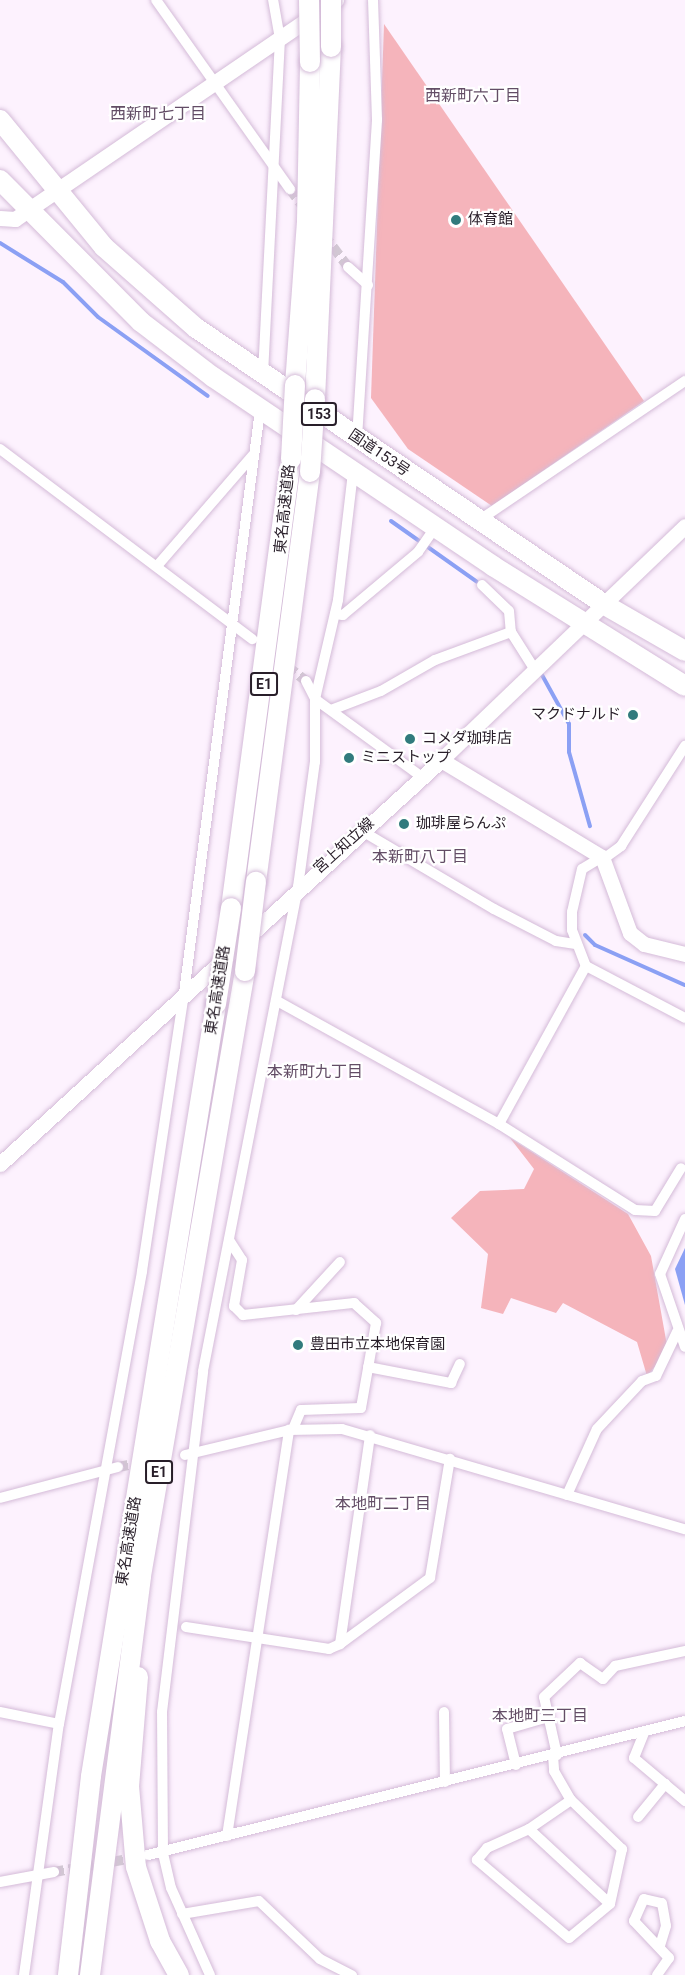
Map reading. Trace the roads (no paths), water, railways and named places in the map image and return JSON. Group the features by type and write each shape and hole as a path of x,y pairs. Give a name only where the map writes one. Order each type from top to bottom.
{"highway":[{"name":"東名高速道路","path":"68,1975 91,1776 231,908 291,459 308,221 309,0"},
{"name":"東名高速道路","path":"90,1975 112,1773 244,971 310,472 331,47 331,0"},
{"name":"国道153号","path":"0,120 55,193 149,291 262,377 605,605 680,646"},
{"name":"国道153号","path":"0,180 141,322 260,410 435,528 586,621 685,686"},
{"path":"178,1975 159,1941 136,1867 129,1786 179,1359"},
{"path":"57,1975 73,1927"}],"main road":[{"path":"0,219 15,219 55,193 336,0"},
{"name":"宮上知立線","path":"0,1164 298,887 441,760 685,526"},
{"path":"441,760 602,858 630,933 644,944 685,954"}],"street":[{"path":"156,0 270,166 290,189"},
{"path":"262,377 270,166 280,39 273,0"},
{"path":"357,438 377,120 374,0"},
{"path":"348,267 368,285"},
{"path":"478,521 685,381"},
{"path":"24,1975 59,1724 142,1271 184,993 236,626 253,455 260,410"},
{"path":"0,449 252,639"},
{"path":"157,566 253,455"},
{"path":"210,1975 182,1914 163,1853 162,1712 190,1454 203,1371 279,1002 298,887 315,762 315,699 335,614 352,473"},
{"path":"335,614 343,615 405,564 435,528"},
{"path":"482,585 509,611 512,632 536,670"},
{"path":"331,710 381,691 435,660 512,632"},
{"path":"306,681 315,699 422,777"},
{"path":"685,746 621,846 582,869 572,912 576,944 586,966 685,1018"},
{"path":"362,831 494,909 556,941 576,944"},
{"path":"499,1124 586,966"},
{"path":"279,1002 499,1124 635,1210 655,1211 681,1168"},
{"path":"685,1219 660,1274 677,1332 685,1347"},
{"path":"227,1836 291,1430 301,1410 361,1408 376,1323 354,1303 243,1315 234,1306 242,1260 229,1240"},
{"path":"296,1310 340,1262"},
{"path":"567,1495 597,1429 642,1381 656,1376 677,1332"},
{"path":"368,1367 451,1383 460,1364"},
{"path":"190,1454 291,1430 370,1435 685,1530"},
{"path":"340,1644 370,1435"},
{"path":"186,1627 329,1648 340,1644 430,1578 450,1459"},
{"path":"0,1498 104,1475 118,1467"},
{"path":"571,1800 529,1829 488,1848 477,1860 569,1938 610,1904 622,1849 571,1800 554,1771 555,1755 546,1692 557,1690 580,1663 603,1679 615,1666 685,1652"},
{"path":"0,1712 59,1724"},
{"path":"444,1712 445,1782"},
{"path":"516,1765 507,1729 548,1717"},
{"path":"148,1855 685,1721"},
{"path":"644,1733 634,1758 685,1801"},
{"path":"638,1817 665,1784"},
{"path":"529,1829 610,1904"},
{"path":"0,1882 54,1872"},
{"path":"182,1914 259,1901 320,1959 352,1975"},
{"path":"657,1975 669,1958 660,1946"}],"water":[{"path":"685,1248 685,1305 675,1269"}],"waterway":[{"path":"0,243 63,282 98,317 208,396"},
{"path":"391,521 477,582"},
{"path":"542,675 569,724 569,752 590,826"},
{"path":"585,935 595,945 685,985"}],"tunnel":[{"path":"290,189 306,211"},
{"path":"324,235 348,267"},
{"path":"264,648 306,681"},
{"path":"118,1467 144,1462"},
{"path":"54,1872 139,1857"}],"place":[{"name":"体育館","path":"456,220"},
{"name":"マクドナルド","path":"633,715"},
{"name":"コメダ珈琲店","path":"410,739"},
{"name":"ミニストップ","path":"349,758"},
{"name":"珈琲屋らんぷ","path":"404,824"},
{"name":"豊田市立本地保育園","path":"298,1345"}],"district":[{"name":"西新町六丁目","path":"473,96"},
{"name":"西新町七丁目","path":"158,114"},
{"name":"本新町八丁目","path":"420,857"},
{"name":"本新町九丁目","path":"315,1072"},
{"name":"本地町二丁目","path":"383,1504"},
{"name":"本地町三丁目","path":"540,1716"}]}
